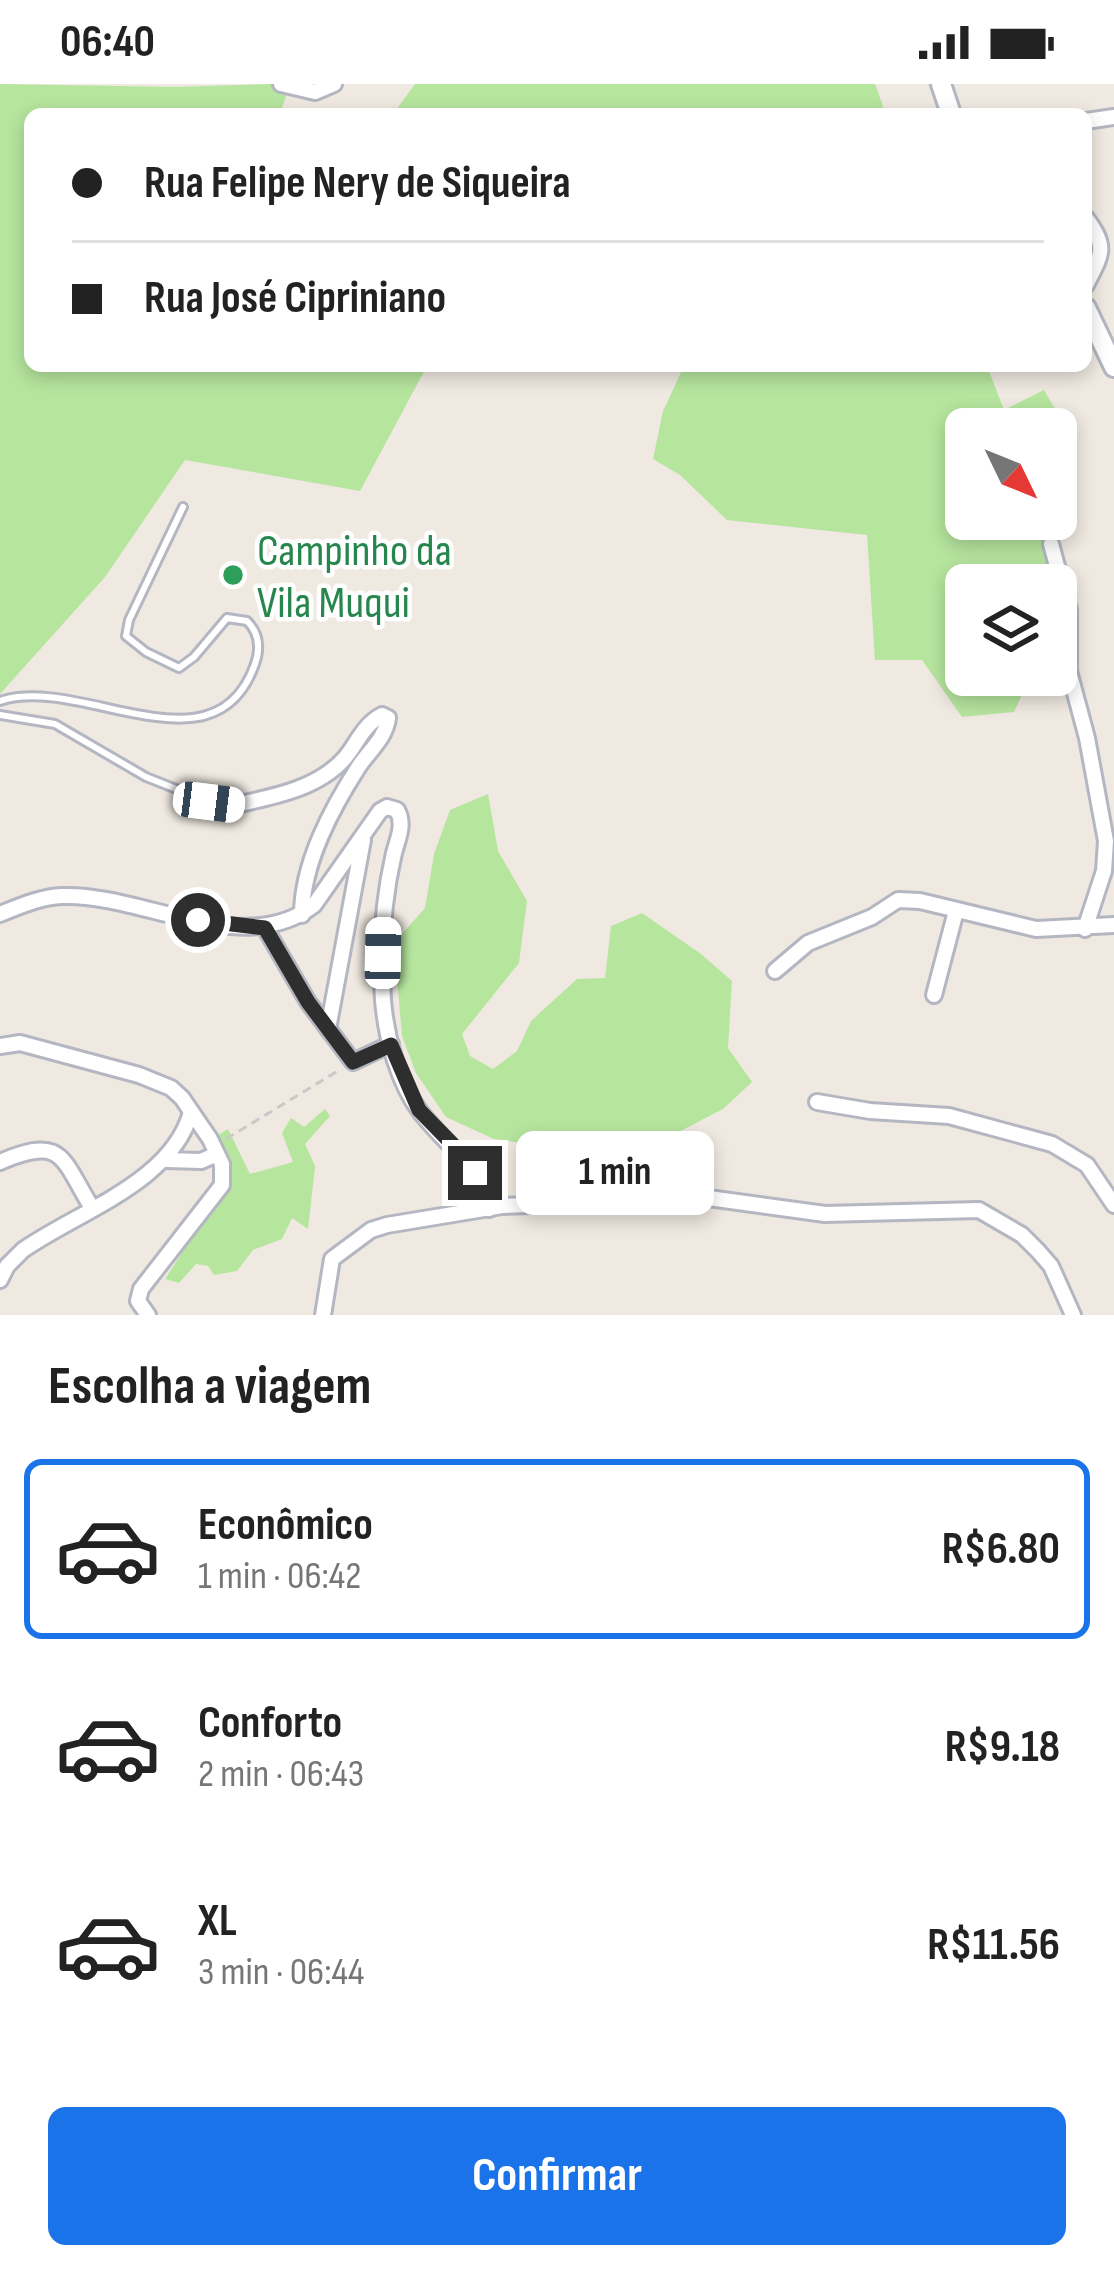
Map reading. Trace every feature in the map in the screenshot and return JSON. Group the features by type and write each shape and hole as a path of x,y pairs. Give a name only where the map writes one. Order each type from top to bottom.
{"main road":[{"path":"1092,321 1114,368"}],"street":[{"path":"281,84 315,92 334,84"},
{"path":"1092,226 1102,238 1102,249 1092,272"},
{"path":"1051,544 1069,610 1069,671 1106,841 1104,871 1085,929"},
{"path":"235,805 318,779 347,755 372,720 382,715 388,718 387,728 360,765 322,834 302,915"},
{"path":"0,914 34,901 80,897 265,928 302,915 325,893 383,808 393,807 400,814 384,926 383,1003 391,1045 419,1110 465,1157 489,1209"},
{"path":"328,1029 364,836"},
{"path":"775,971 808,943 898,901 920,901 1036,929 1114,925"},
{"path":"934,995 956,911"},
{"path":"265,928 353,1062 391,1045"},
{"path":"0,1046 20,1042 154,1080 182,1098 217,1154 225,1175 222,1184 142,1289 138,1300 148,1315"},
{"path":"817,1102 870,1112 949,1116 1052,1144 1088,1165 1114,1205"},
{"path":"0,1280 23,1250 167,1160 191,1112"},
{"path":"0,1162 49,1148 65,1162 92,1208"},
{"path":"167,1160 201,1161 217,1154"},
{"path":"323,1315 332,1259 370,1230 520,1204 586,1203 646,1193 825,1214 979,1210 1022,1235 1051,1265 1073,1315"}],"lane":[{"path":"0,701 24,696 80,699 167,721 191,720 220,708 242,688 258,658 259,644 247,620 227,618 179,668 126,636 129,620 183,507"},
{"path":"0,715 55,724 146,777 209,802 235,805"}],"path":[{"path":"217,1154 218,1144 353,1062"}],"green space":[{"path":"0,84 273,84 288,90 282,108 24,108 24,372 424,372 360,491 185,460 105,577 0,694"},
{"path":"415,84 875,84 883,106 882,108 397,108"},
{"path":"681,372 989,372 1003,408 945,408 945,540 1043,540 1050,564 945,564 945,693 922,660 875,660 867,535 727,520 680,475 653,459 663,411"},
{"path":"1044,390 1055,408 1008,408"},
{"path":"947,696 1021,696 1014,712 962,717"},
{"path":"488,794 498,851 527,901 519,963 462,1034 470,1056 493,1069 517,1051 531,1021 577,979 605,978 611,926 642,913 732,981 728,1048 752,1082 723,1109 665,1139 612,1156 494,1139 446,1117 416,1073 402,1036 394,943 425,908 434,854 450,810"},
{"path":"325,1109 330,1116 305,1144 315,1166 308,1229 292,1218 282,1239 253,1250 237,1271 214,1275 208,1266 196,1264 179,1283 165,1279 231,1176 215,1137 228,1129 250,1174 293,1162 282,1133 291,1118 304,1127"}],"place":[{"name":"Campinho da Vila Muqui","path":"233,575"}],"route":[{"path":"198,920 265,928 308,1002 353,1062 391,1045 419,1110 475,1173"}]}
